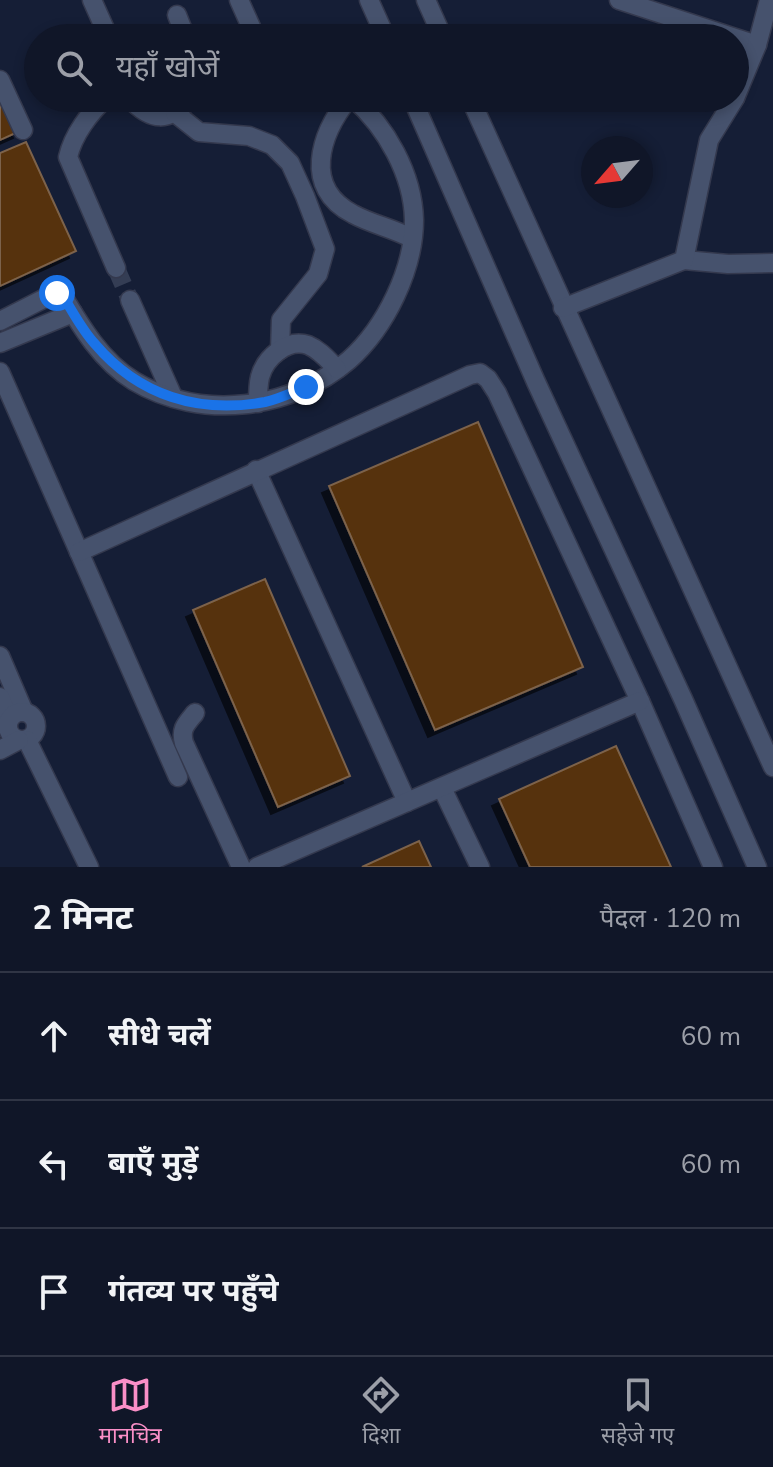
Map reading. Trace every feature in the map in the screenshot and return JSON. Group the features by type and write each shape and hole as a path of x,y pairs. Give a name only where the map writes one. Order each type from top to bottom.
{"street":[{"path":"92,0 103,24"},
{"path":"239,0 250,24"},
{"path":"369,0 380,24"},
{"path":"426,0 437,24"},
{"path":"619,0 693,24"},
{"path":"749,64 769,0"},
{"path":"177,15 181,24"},
{"path":"749,42 757,45"},
{"path":"0,80 23,130"},
{"path":"93,112 68,157 116,268"},
{"path":"144,112 156,117 175,113 199,132 249,136 272,145 290,163 325,249 318,274 281,320 280,350"},
{"path":"340,112 330,125 321,168 331,197 351,213 411,238"},
{"path":"0,321 61,293 94,343 124,373 133,381 173,397 213,406 258,403 306,387 337,369 373,334 389,309 401,281 411,238 414,219 399,158 383,131 365,112"},
{"path":"418,112 536,382 757,867"},
{"path":"476,112 773,767"},
{"path":"684,260 709,140 726,112"},
{"path":"305,196 326,188"},
{"path":"563,308 684,260 743,265 773,263"},
{"path":"130,300 173,397"},
{"path":"0,343 73,313"},
{"path":"258,403 260,376 270,359 280,350 299,343 309,346 337,369"},
{"path":"0,372 178,777"},
{"path":"79,552 256,470 480,373 497,393 640,701 713,867"},
{"path":"256,470 407,802"},
{"path":"0,656 11,718 8,729 23,740 89,867"},
{"path":"0,697 11,718"},
{"path":"257,867 640,701"},
{"path":"195,713 181,733 241,867"},
{"path":"0,750 35,734 37,725 33,716 11,718"},
{"path":"442,788 480,867"}],"building":[{"path":"0,88 20,131 0,140"},
{"path":"26,142 76,251 0,286 0,153"},
{"path":"478,422 583,667 435,730 329,486"},
{"path":"265,579 350,776 278,807 193,610"},
{"path":"616,746 671,867 530,867 499,799"},
{"path":"419,841 431,867 362,867"}],"tunnel":[{"path":"116,268 130,300"}],"route":[{"path":"57,293 61,293 81,326 114,364 133,381 160,393 186,402 213,406 269,401 306,387"}]}
